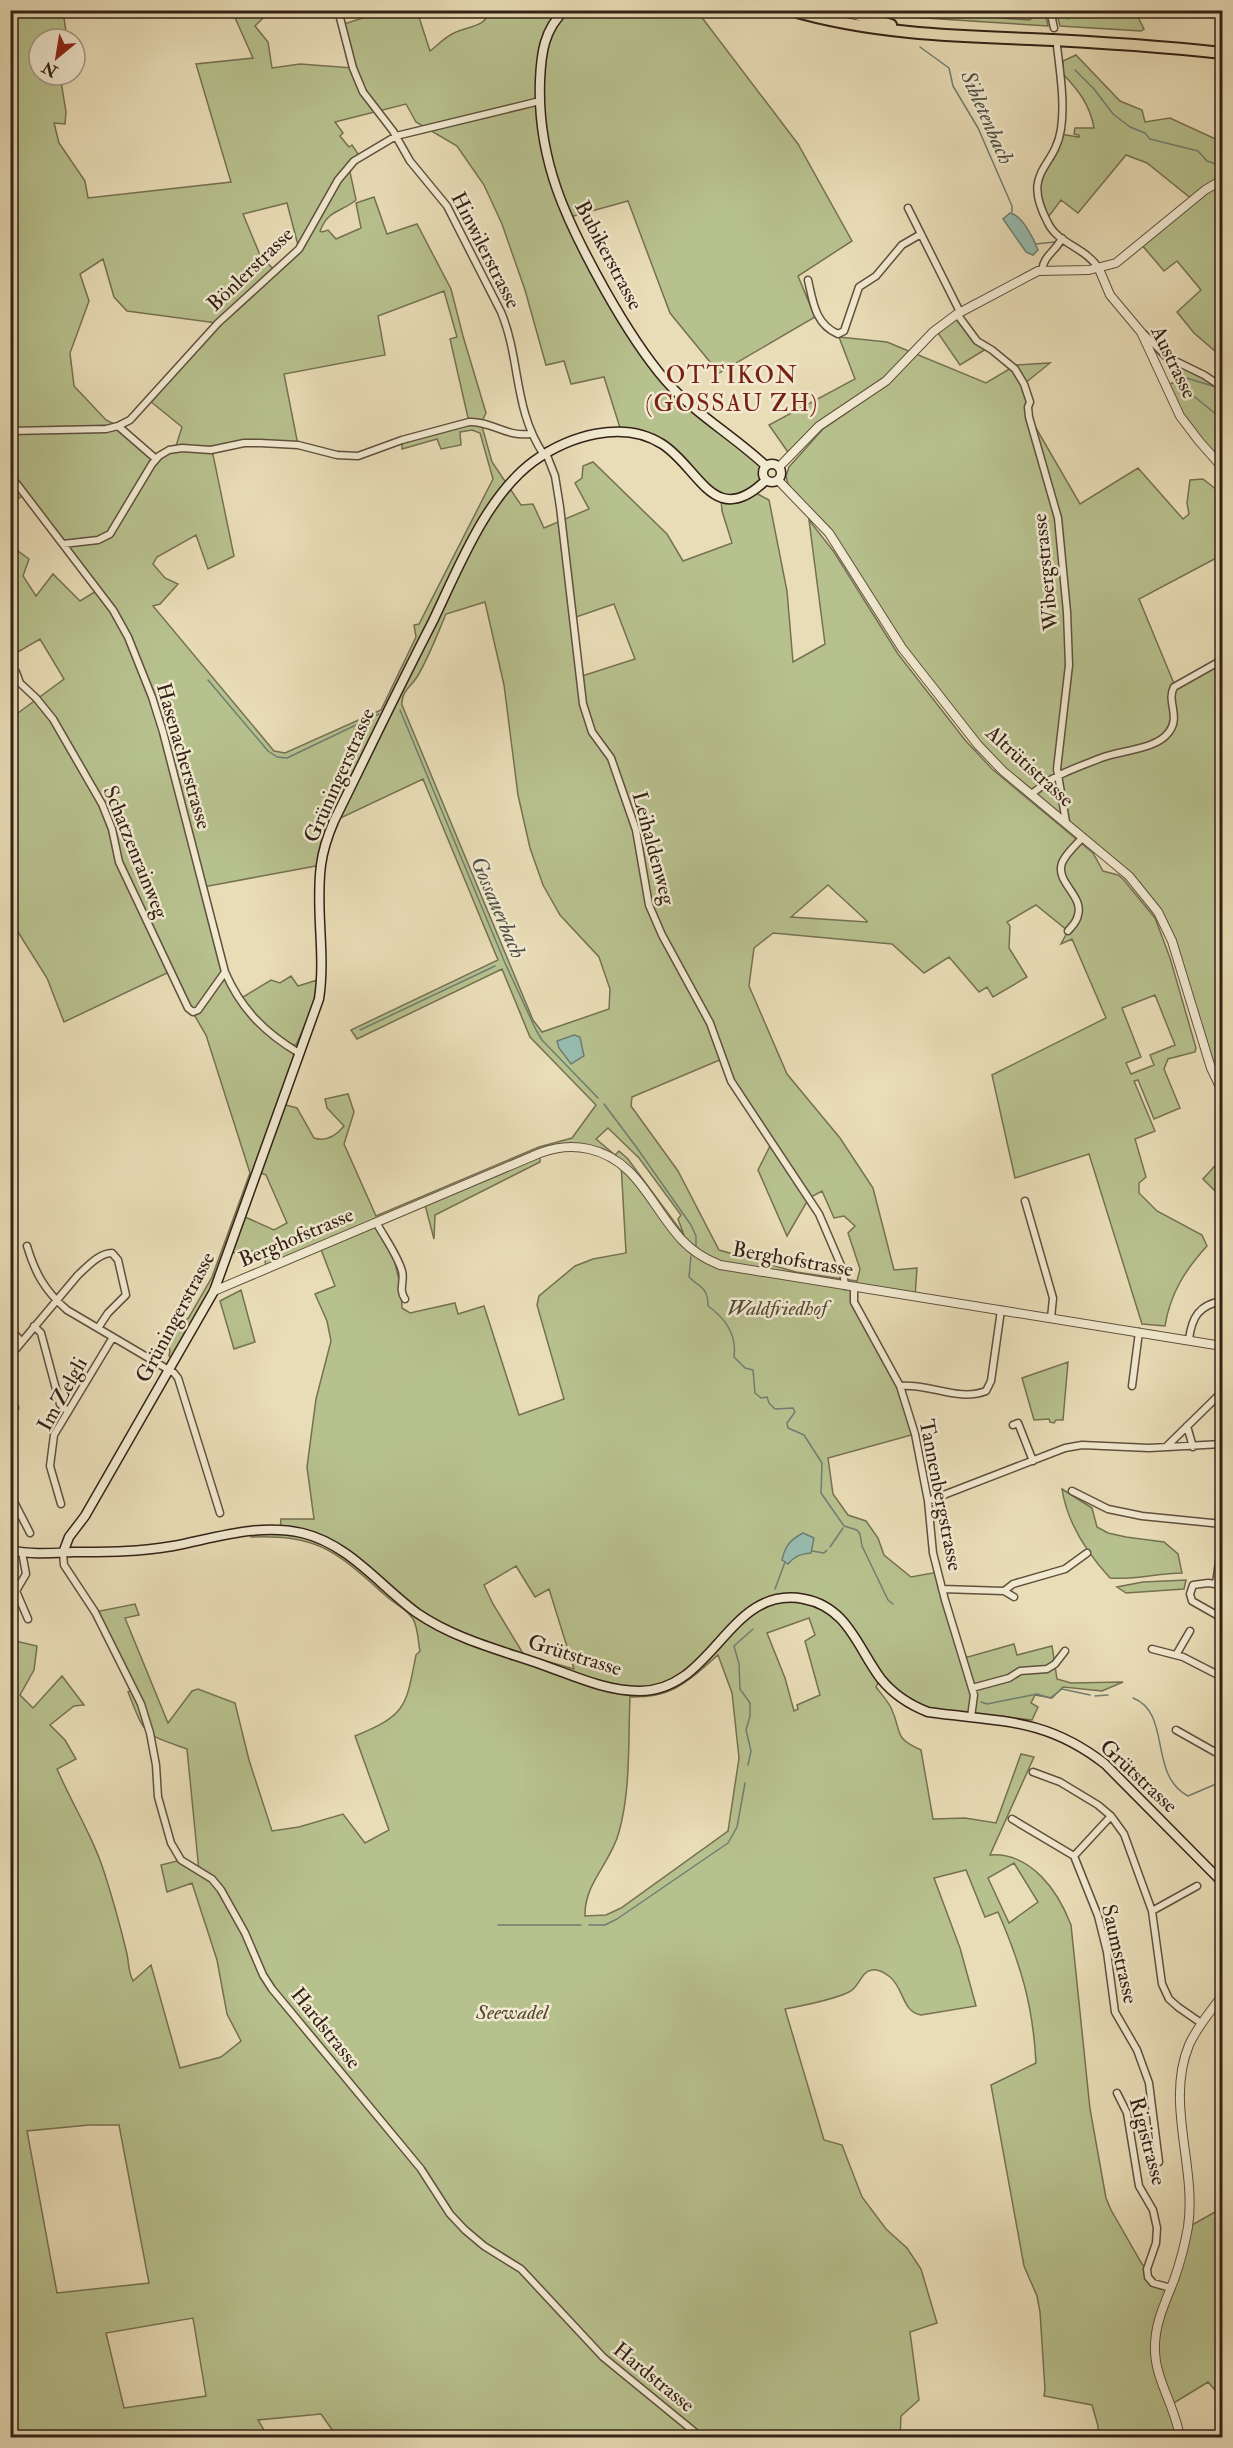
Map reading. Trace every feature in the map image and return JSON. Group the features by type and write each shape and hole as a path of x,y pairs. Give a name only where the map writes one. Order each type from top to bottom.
{"highway":[{"path":"790,10 854,26 905,32 1117,44 1222,53"},
{"path":"812,10 891,25 1222,47"},
{"path":"843,10 891,25"}],"main road":[{"name":"Bubikerstrasse","path":"565,10 555,20 543,46 540,101 543,139 556,192 578,240 631,334 649,360 683,399 740,442 766,466"},
{"name":"Grüningerstrasse","path":"63,1552 69,1537 85,1516 214,1291 319,999 322,979 319,892 325,843 470,546 512,482 528,466 545,454 586,436 626,432 643,435 664,445 707,491 718,498 729,500 741,497 766,480"},
{"path":"772,464 779,467 781,474 778,480 773,482 766,480 763,475 766,466 772,464"},
{"name":"Grütstrasse","path":"63,1552 169,1547 250,1531 280,1530 301,1533 336,1547 401,1601 457,1635 600,1685 630,1691 654,1690 684,1678 732,1628 759,1605 779,1598 804,1599 824,1606 835,1613 859,1641 881,1678 903,1699 928,1712 1040,1728 1071,1740 1088,1751 1105,1764 1222,1882"},
{"path":"10,1550 63,1552"}],"street":[{"name":"Hinwilerstrasse","path":"338,10 359,83 366,96 396,136 408,158 448,208 501,312 530,434 545,454"},
{"path":"1050,10 1054,28"},
{"path":"1057,46 1061,83 1061,129 1056,145 1039,175 1037,188 1048,225 1091,259 1099,269"},
{"name":"Bönlerstrasse","path":"118,426 139,413 218,323 300,249 346,168 362,155 396,136 540,101"},
{"path":"779,467 819,426 886,381 933,332 958,313 1029,274 1042,270 1099,269 1116,263 1205,190 1222,180"},
{"name":"Wibergstrasse","path":"908,208 958,313 974,338 1015,369 1024,384 1030,402 1029,417 1058,518 1069,656 1058,776 1066,822"},
{"path":"808,280 817,316 828,330 837,334 844,332 859,287 876,276 902,245 921,234"},
{"path":"1042,270 1045,259 1058,246 1062,238"},
{"name":"Austrasse","path":"1099,269 1110,295 1141,332 1180,416 1222,467"},
{"path":"1141,332 1167,357 1204,375 1222,387"},
{"path":"63,544 98,540 110,534 156,459 175,449 212,450 244,443 260,443 298,445 337,455 358,456 402,440 471,422 511,434 530,434"},
{"path":"10,431 118,426 156,459"},
{"name":"Leihaldenweg","path":"545,454 553,470 560,507 583,704 592,732 611,758 636,830 649,905 710,1023 731,1081 819,1214 843,1270 845,1286"},
{"name":"Hasenacherstrasse","path":"10,475 113,610 128,637 152,697 225,972 238,998 252,1017 266,1031 299,1053"},
{"name":"Altrütistrasse","path":"778,480 829,533 902,648 958,721 990,758 1129,876 1147,896 1163,921 1183,972 1211,1068 1222,1091"},
{"path":"1031,794 1058,776 1101,758 1153,743 1164,737 1175,719 1172,690 1178,684 1222,660"},
{"name":"Schatzenrainweg","path":"10,668 15,672 20,683 53,719 102,804 112,829 119,862 188,1008 193,1012 198,1010 225,972"},
{"path":"1068,932 1076,922 1079,908 1061,867 1065,858 1083,837"},
{"name":"Berghofstrasse","path":"214,1291 546,1150 579,1147 602,1153 621,1163 642,1184 683,1242 711,1261 735,1269 1222,1346"},
{"path":"1025,1201 1053,1298 1051,1318"},
{"path":"376,1222 401,1268 403,1279 400,1288 405,1299"},
{"path":"27,1246 40,1281 55,1300 67,1310 174,1373 180,1383 220,1513"},
{"path":"10,1356 55,1300 90,1264 108,1253 116,1255 126,1295 108,1313 98,1328"},
{"name":"Tannenbergstrasse","path":"854,1287 854,1302 900,1386 915,1434 928,1501 933,1553 974,1695 971,1717"},
{"path":"1189,1340 1196,1314 1209,1303 1222,1301"},
{"path":"900,1386 911,1385 974,1396 986,1391 991,1381 1001,1310"},
{"path":"34,1326 41,1333 60,1404 68,1412"},
{"path":"10,1329 21,1341"},
{"path":"1132,1386 1138,1332"},
{"name":"Im Zelgli","path":"61,1504 50,1458 54,1436 113,1337"},
{"path":"1165,1447 1222,1392"},
{"path":"10,1396 15,1408"},
{"path":"1013,1425 1018,1423 1033,1461"},
{"path":"1187,1426 1192,1447"},
{"path":"928,1501 1065,1448 1082,1445 1192,1447 1222,1444"},
{"path":"1072,1491 1108,1509 1142,1516 1222,1524"},
{"path":"10,1494 30,1533"},
{"path":"1222,1539 1219,1584 1193,1585 1190,1594 1192,1601 1222,1618"},
{"path":"22,1552 27,1574 16,1591 28,1619"},
{"name":"Hardstrasse","path":"63,1552 64,1564 95,1612 141,1704 150,1733 156,1765 158,1797 171,1843 181,1860 212,1879 221,1890 272,1989 421,2169 450,2214 465,2230 484,2246 521,2269 603,2357 702,2438"},
{"path":"942,1590 1004,1590 1013,1584 1065,1569 1087,1554"},
{"path":"1004,1590 1014,1597"},
{"path":"1176,1655 1190,1631"},
{"path":"1152,1649 1176,1655 1222,1677"},
{"path":"972,1688 1009,1678 1020,1671 1047,1669 1055,1664 1065,1651"},
{"path":"1176,1730 1222,1754"},
{"path":"1033,1772 1059,1782 1098,1805 1111,1816 1124,1834 1152,1911 1162,1984 1169,1999 1201,2023"},
{"path":"1012,1819 1074,1856 1111,1816"},
{"name":"Saumstrasse","path":"1074,1856 1098,1916 1107,1952 1115,2012 1137,2050 1149,2083 1159,2162"},
{"path":"1152,1911 1197,1886"},
{"path":"1180,2438 1178,2421 1158,2369 1155,2352 1160,2316 1179,2264 1188,2226 1190,2199 1181,2111 1181,2074 1190,2044 1201,2023 1222,1996"},
{"name":"Rigistrasse","path":"1117,2093 1127,2113 1139,2186 1153,2210 1157,2228 1156,2243 1147,2269 1148,2277 1153,2283 1171,2288"}],"green space":[{"path":"11,11 63,11 65,27 27,27 27,87 62,87 66,112 65,124 54,123 59,143 85,181 88,198 231,182 196,64 253,58 232,11 269,11 255,26 268,42 272,68 300,64 353,68 341,25 384,11 417,11 430,51 451,35 480,24 489,11 697,11 798,144 852,241 798,276 815,317 719,373 670,313 628,201 570,217 594,271 667,382 764,468 764,477 752,491 769,500 787,591 793,662 825,644 809,520 834,552 898,654 965,740 992,769 1093,853 1103,871 1118,875 1123,879 1155,918 1170,958 1196,1048 1195,1052 1168,1059 1164,1069 1180,1108 1154,1119 1138,1080 1134,1081 1155,1131 1135,1139 1146,1177 1139,1183 1139,1193 1157,1211 1202,1235 1207,1246 1180,1283 1167,1314 1165,1326 1142,1324 1089,1154 1015,1178 992,1075 1106,1018 1072,939 1061,944 1068,931 1036,905 1007,922 1010,926 1009,948 1027,977 993,997 987,987 979,992 949,957 924,973 892,944 773,933 754,948 749,986 787,1074 840,1138 873,1188 894,1270 917,1268 915,1297 854,1287 853,1295 900,1386 915,1434 828,1458 833,1494 848,1515 866,1521 878,1538 884,1555 911,1577 938,1572 962,1655 968,1657 1014,1644 1017,1655 1052,1646 1057,1679 1071,1683 1123,1682 1102,1691 1063,1687 1052,1698 1035,1695 1031,1703 1038,1707 1032,1720 972,1713 928,1712 880,1679 876,1687 891,1707 902,1738 921,1750 933,1819 965,1818 996,1823 1021,1754 1034,1757 990,1855 1018,1860 1041,1876 1059,1899 1071,1925 1090,2109 1106,2198 1142,2264 1147,2269 1148,2277 1171,2288 1185,2229 1222,2208 1222,2398 1208,2382 1172,2404 1180,2437 1098,2437 1098,2426 1092,2405 1044,2396 1040,2312 1037,2296 1024,2266 991,2085 1036,2063 1032,2022 1019,1968 998,1912 985,1917 966,1870 934,1878 960,1948 976,2006 921,2015 915,2013 907,2005 895,1982 884,1973 875,1970 865,1973 852,1990 843,1995 785,2009 824,2140 842,2145 862,2197 886,2229 907,2248 921,2269 937,2323 910,2332 919,2400 901,2416 900,2437 338,2438 321,2414 258,2420 268,2437 11,2437 11,1640 37,1646 34,1670 20,1695 33,1708 62,1676 84,1705 74,1706 50,1725 65,1740 76,1759 57,1769 101,1864 133,1981 151,1965 180,2068 221,2057 241,2041 227,2014 217,1960 192,1883 167,1892 161,1865 181,1860 199,1871 187,1749 153,1736 143,1726 128,1692 135,1689 95,1612 135,1604 139,1615 125,1618 168,1723 192,1691 198,1689 235,1703 249,1760 272,1831 299,1827 343,1814 365,1843 389,1830 355,1736 395,1715 406,1698 416,1655 420,1651 416,1626 411,1616 339,1557 311,1543 294,1539 251,1537 250,1531 280,1530 281,1519 314,1519 307,1467 316,1399 331,1341 327,1321 315,1294 335,1286 320,1247 266,1269 264,1250 230,1253 174,1359 169,1356 167,1341 189,1317 212,1277 250,1173 206,1035 169,972 64,1022 47,978 11,921 11,710 18,713 64,679 40,639 11,656 11,546 29,559 23,576 36,596 53,574 80,601 98,590 24,494 11,505","holes":["406,104 416,122 457,146 484,185 502,224 525,290 546,365 564,361 571,384 604,377 621,431 664,445 721,499 722,511 732,543 683,561 667,534 593,462 583,466 582,478 575,483 589,509 544,528 533,504 521,505 492,462 481,423 486,413 451,289 417,224 387,234 374,197 356,203 361,228 336,239 328,230 320,231 331,215 356,200 350,172 347,168 360,157 352,145 349,147 340,136 343,133 335,122","287,203 299,249 275,271 260,255 243,214","103,259 114,297 127,311 217,323 150,401 182,427 175,449 156,458 118,426 106,420 74,386 70,353 89,301 80,274","444,291 457,337 450,339 469,422 402,440 402,449 437,439 441,449 461,445 460,432 472,430 480,433 493,479 419,624 414,625 416,637 381,710 285,753 274,751 153,606 160,604 178,584 165,578 153,564 157,557 196,535 208,569 234,556 212,450 260,443 298,445 284,374 385,355 378,316","485,602 504,685 518,795 530,848 543,885 560,915 599,957 610,989 609,1009 542,1032 533,1020 402,705 405,693 429,654 446,614","614,604 635,659 579,677 573,618","423,779 498,960 351,1030 357,1039 502,969 530,1037 596,1105 572,1138 539,1147 376,1216 344,1144 354,1112 348,1094 325,1099 327,1108 344,1126 338,1133 327,1139 314,1138 297,1108 282,1104 299,1053 286,1044 296,1045 313,1007 317,980 298,986 291,976 280,983 271,980 240,999 220,956 203,887 321,865 334,821","828,885 867,922 791,917","1155,995 1175,1045 1150,1055 1154,1065 1131,1074 1126,1063 1141,1057 1122,1008","722,1059 736,1090 772,1142 758,1170 787,1236 809,1198 822,1191 834,1218 844,1216 855,1226 848,1233 860,1269 857,1281 796,1272 719,1250 678,1171 631,1106 632,1097","608,1128 639,1158 681,1215 678,1219 684,1235 628,1159 619,1151 615,1155 596,1139","587,1149 621,1163 626,1253 593,1259 575,1266 539,1296 537,1305 564,1399 519,1415 484,1306 458,1314 455,1303 410,1313 402,1308 401,1288 392,1251 376,1222 424,1201 434,1239 435,1215 540,1162 540,1153","259,1172 266,1175 287,1223 274,1230 243,1216","516,1566 535,1597 549,1589 574,1669 539,1659 527,1660 484,1585","809,1618 815,1635 805,1641 820,1695 797,1705 798,1709 794,1711 785,1678 767,1633","718,1655 732,1693 739,1758 728,1831 621,1908 606,1915 585,1916 589,1893 615,1843 623,1816 626,1799 630,1697 658,1695 688,1680","1014,1863 1038,1902 1009,1923 988,1878","89,2125 119,2125 149,2283 57,2293 27,2131","193,2318 206,2396 124,2408 106,2333"]},
{"path":"869,11 903,11 1029,20 1040,14 1040,11 1045,11 1048,26 893,16"},
{"path":"1056,11 1135,11 1144,29 1141,31 1060,26"},
{"path":"1076,55 1120,101 1142,110 1145,122 1170,118 1222,142 1222,357 1194,333 1177,312 1201,290 1177,261 1164,271 1141,244 1193,200 1147,163 1126,155 1078,213 1061,200 1046,220 1037,182 1060,134 1079,137 1074,134 1075,128 1094,128 1090,112 1083,99 1063,74 1063,61"},
{"path":"957,319 986,349 960,365 938,333"},
{"path":"839,337 887,342 986,383 1016,365 1050,363 1024,384 1029,416 1080,504 1138,468 1183,519 1189,514 1187,503 1190,480 1203,479 1222,494 1222,555 1139,599 1175,686 1222,660 1222,1091 1183,972 1147,896 1003,771 938,696 813,515 788,484 786,476 789,467 823,429 848,412 855,404 832,417 790,455 769,425 855,379"},
{"path":"1179,363 1215,381 1222,372 1222,467 1199,441 1165,386 1182,379"},
{"path":"1222,1158 1222,1198 1203,1179"},
{"path":"241,1290 255,1342 234,1349 220,1301"},
{"path":"1068,1362 1063,1420 1056,1420 1054,1423 1049,1419 1034,1420 1022,1378"},
{"path":"1062,1489 1092,1508 1097,1527 1108,1533 1164,1542 1178,1554 1182,1573 1110,1578 1080,1537 1069,1513"},
{"path":"1186,1580 1184,1589 1126,1593 1117,1587 1143,1582"}],"water":[{"path":"1010,213 1019,218 1031,234 1038,250 1033,255 1026,252 1003,219"},
{"path":"574,1035 580,1037 584,1056 571,1064 559,1048 557,1041"},
{"path":"803,1533 814,1538 811,1553 798,1556 788,1564 782,1560 785,1551 791,1541"}],"waterway":[{"path":"1065,10 1068,19"},
{"name":"Sibletenbach","path":"920,47 949,68 953,86 978,128 1012,206 1012,212"},
{"path":"1075,70 1094,89 1113,114 1130,127 1145,133 1150,139 1198,151 1207,161 1222,166"},
{"path":"1036,244 1054,242"},
{"path":"1076,251 1091,264"},
{"path":"1151,346 1163,359 1179,367 1185,389 1222,419"},
{"path":"1183,377 1216,387"},
{"name":"Gossauerbach","path":"208,680 268,751 277,757 287,758 379,714"},
{"name":"Gossauerbach","path":"400,710 505,963 536,1030 542,1040 598,1098"},
{"path":"360,1030 495,966"},
{"name":"Gossauerbach","path":"604,1104 691,1225 696,1236 696,1246"},
{"name":"Gossauerbach","path":"691,1256 689,1277 705,1291 708,1306 720,1316 732,1334 734,1357 745,1368 753,1370 755,1393 761,1398 767,1397 775,1409 793,1408 795,1412 787,1423 788,1428 804,1435 822,1463 821,1493 844,1526 857,1530 860,1534 862,1546 888,1600 893,1604"},
{"path":"830,1547 843,1528"},
{"path":"812,1551 824,1553 827,1550"},
{"path":"775,1589 785,1562"},
{"path":"748,1765 751,1751 746,1730 750,1716 750,1703 740,1689 739,1664 734,1646 753,1629"},
{"name":"Gossauerbach","path":"981,1702 987,1704 1037,1694 1050,1698 1062,1689 1090,1695"},
{"name":"Gossauerbach","path":"1095,1696 1108,1695"},
{"name":"Gossauerbach","path":"1133,1698 1145,1706 1152,1717 1163,1760 1176,1786 1188,1796 1216,1784 1222,1788"},
{"path":"589,1925 605,1925 617,1919 728,1843 737,1827 745,1783"},
{"path":"498,1925 581,1925"}],"district":[{"name":"OTTIKON (GOSSAU ZH)","path":"732,389"}],"park label":[{"name":"Waldfriedhof","path":"777,1308"},
{"name":"Seewadel","path":"512,2012"}]}
